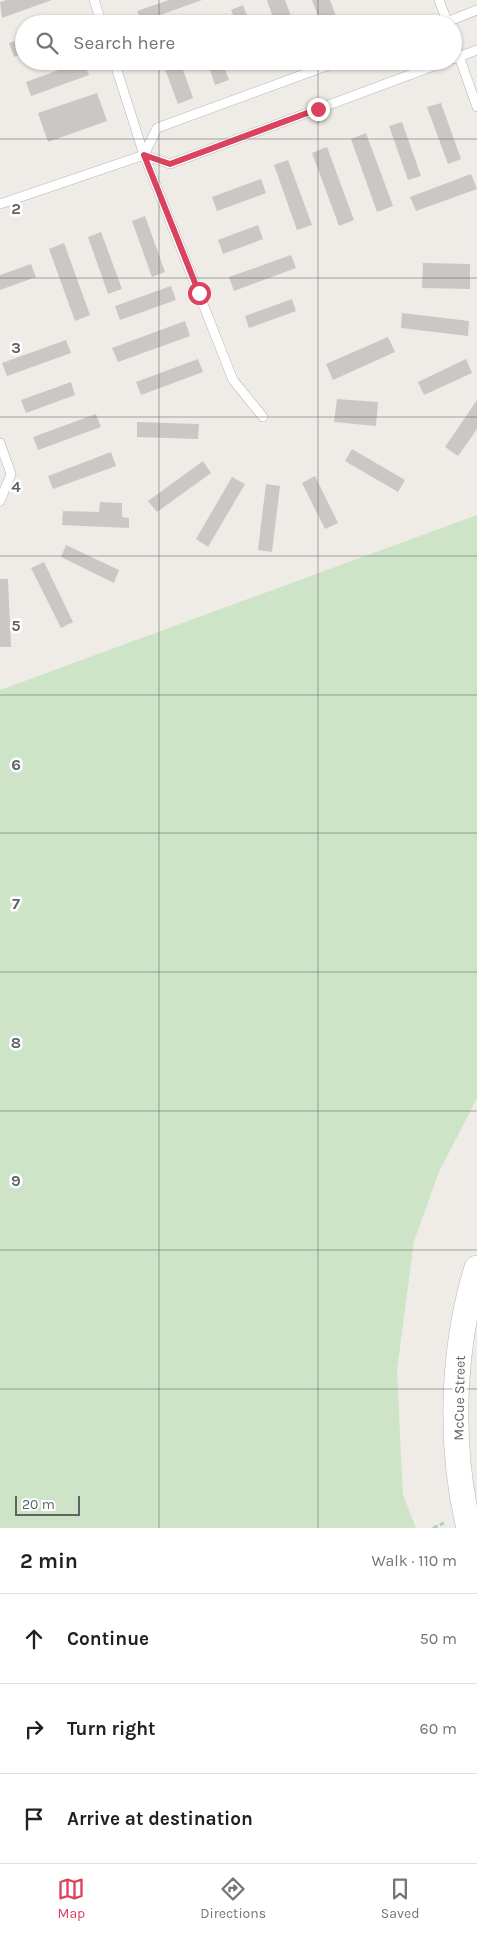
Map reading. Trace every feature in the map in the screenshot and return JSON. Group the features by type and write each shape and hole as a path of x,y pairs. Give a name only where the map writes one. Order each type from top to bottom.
{"main road":[{"name":"McCue Street","path":"469,1528 458,1460 456,1408 461,1345 477,1268"}],"lane":[{"path":"94,0 99,15"},
{"path":"439,0 444,15"},
{"path":"462,16 477,10"},
{"path":"462,56 477,50"},
{"path":"117,70 144,155 233,380 263,417"},
{"path":"144,155 157,128 315,70"},
{"path":"0,204 144,155 170,164 423,70"},
{"path":"461,70 477,107"},
{"path":"0,443 12,474 0,500"}],"green space":[{"path":"477,515 477,1098 439,1172 414,1241 397,1370 403,1495 416,1528 0,1528 0,690"}],"building":[{"path":"7,0 52,0 2,18 0,2"},
{"path":"169,0 202,0 160,15 138,15 137,11"},
{"path":"267,0 285,0 291,15 272,15"},
{"path":"312,0 330,0 336,15 318,15"},
{"path":"243,5 247,15 233,15 231,10"},
{"path":"15,41 14,57 9,43"},
{"path":"59,70 87,70 89,75 31,96 26,82"},
{"path":"165,70 183,70 193,98 178,104"},
{"path":"210,70 225,70 229,80 215,85"},
{"path":"97,93 107,121 48,142 38,113"},
{"path":"441,103 461,159 448,164 427,107"},
{"path":"402,122 421,176 408,180 389,126"},
{"path":"366,133 393,206 377,212 351,139"},
{"path":"327,147 354,220 339,226 312,153"},
{"path":"288,160 312,225 297,230 274,165"},
{"path":"471,174 477,189 416,211 410,197"},
{"path":"261,179 266,193 217,211 212,197"},
{"path":"145,216 165,272 152,277 132,221"},
{"path":"258,225 263,239 223,254 218,240"},
{"path":"101,232 122,289 108,294 88,237"},
{"path":"64,243 90,315 75,321 49,249"},
{"path":"291,255 296,268 234,291 229,277"},
{"path":"423,263 470,264 470,289 422,288"},
{"path":"31,264 36,277 0,290 0,275"},
{"path":"171,286 176,300 120,320 115,306"},
{"path":"292,299 296,311 249,328 245,316"},
{"path":"402,313 469,321 468,336 401,328"},
{"path":"185,321 190,336 118,362 112,348"},
{"path":"388,337 395,352 333,380 326,364"},
{"path":"66,340 71,353 7,376 2,363"},
{"path":"198,359 203,372 141,395 136,382"},
{"path":"466,359 472,373 424,395 418,382"},
{"path":"71,382 75,395 26,413 21,400"},
{"path":"337,399 378,402 376,426 334,422"},
{"path":"477,400 477,429 458,456 445,447"},
{"path":"96,414 101,427 38,450 33,437"},
{"path":"137,422 199,424 198,439 137,437"},
{"path":"352,449 405,480 398,492 345,461"},
{"path":"111,452 116,466 53,489 48,476"},
{"path":"203,461 211,473 157,512 148,501"},
{"path":"315,476 338,523 325,529 302,483"},
{"path":"232,477 245,484 208,547 196,539"},
{"path":"266,484 280,486 272,552 258,550"},
{"path":"100,502 122,503 122,517 129,518 129,528 62,525 63,511 99,512"},
{"path":"66,545 119,570 114,583 61,557"},
{"path":"44,562 73,622 61,628 31,568"},
{"path":"0,579 8,579 11,647 0,647"}],"route":[{"path":"199,293 144,155 170,164 318,109"}]}
